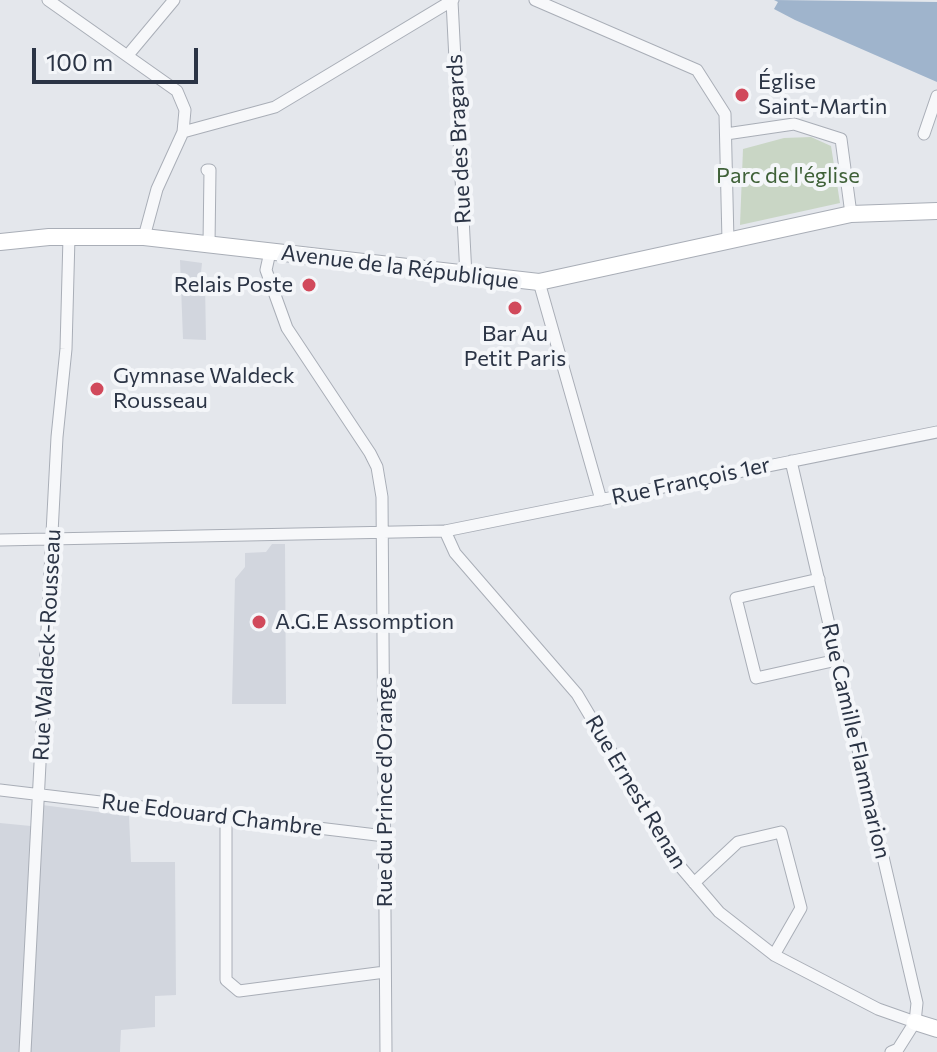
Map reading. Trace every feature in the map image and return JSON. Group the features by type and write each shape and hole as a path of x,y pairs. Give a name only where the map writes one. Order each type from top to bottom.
{"main road":[{"name":"Avenue de la République","path":"0,242 69,237 144,237 539,282 851,214 937,211"},
{"path":"915,1022 937,1029"}],"street":[{"path":"48,0 177,91 185,110 183,132 157,189 144,237"},
{"path":"128,55 174,0"},
{"path":"535,0 691,65 725,114 728,241"},
{"path":"183,132 275,107 453,1"},
{"name":"Rue des Bragards","path":"453,1 466,276"},
{"path":"924,134 937,96"},
{"path":"726,134 794,124 841,139 851,214"},
{"path":"207,170 210,170 209,244"},
{"name":"Rue Waldeck-Rousseau","path":"25,1052 69,237"},
{"name":"Rue du Prince d'Orange","path":"270,252 266,270 287,328 377,467 384,532 386,1052"},
{"path":"539,282 601,500"},
{"name":"Rue François 1er","path":"384,532 445,531 937,432"},
{"name":"Rue Camille Flammarion","path":"791,461 917,1003 915,1022"},
{"name":"Rue Ernest Renan","path":"445,531 455,553 577,694 678,864 719,912 774,955 878,1009 915,1022"},
{"path":"0,540 384,532"},
{"path":"819,579 736,598 756,678 837,660"},
{"name":"Rue Edouard Chambre","path":"0,790 385,836"},
{"path":"226,817 226,980 239,991 385,972"},
{"path":"694,883 738,842 781,832 801,908 774,955"},
{"path":"891,1052 898,1049 915,1022"}],"shaded area":[{"path":"180,260 202,263 200,282 205,283 206,340 183,339"},
{"name":"A.G.E Assomption","path":"272,544 285,544 286,704 232,704 235,579 245,567 245,553 266,552"},
{"path":"42,805 129,816 131,862 175,862 176,995 155,996 155,1027 121,1030 120,1052 0,1052 0,823 41,827"}],"green space":[{"name":"Parc de l'église","path":"811,137 831,146 840,203 740,225 743,149 784,138"}],"water":[{"path":"774,0 937,2 937,82 795,20 774,9 778,2"}],"place":[{"name":"Église Saint-Martin","path":"742,95"},
{"name":"Relais Poste","path":"309,285"},
{"name":"Bar Au Petit Paris","path":"515,308"},
{"name":"Gymnase Waldeck Rousseau","path":"97,389"},
{"name":"A.G.E Assomption","path":"259,622"}]}
